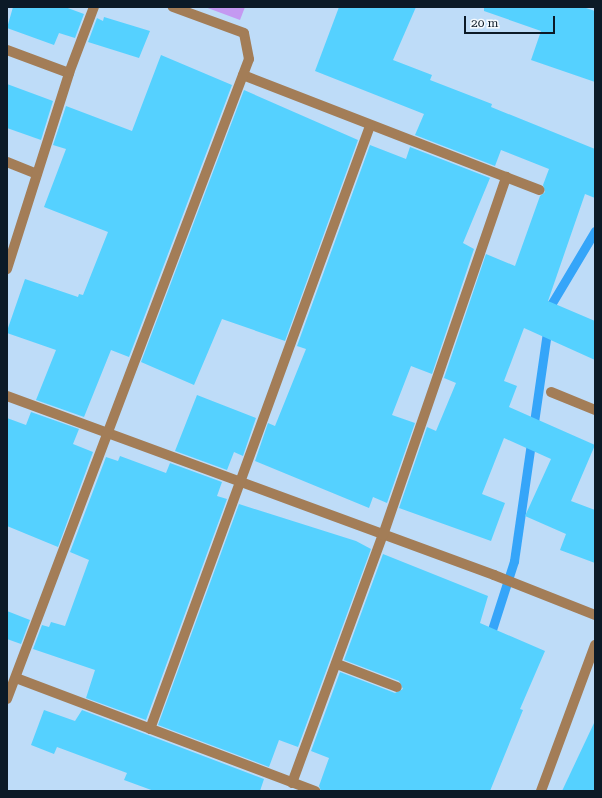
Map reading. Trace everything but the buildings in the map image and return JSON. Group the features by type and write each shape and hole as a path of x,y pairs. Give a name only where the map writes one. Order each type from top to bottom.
{"street":[{"path":"7,269 69,73 94,7"},
{"path":"7,699 106,433 249,59 244,33 174,7"},
{"path":"7,50 69,73"},
{"path":"243,75 370,126 539,190"},
{"path":"150,729 370,126"},
{"path":"7,162 37,174"},
{"path":"292,783 337,664 383,535 506,177"},
{"path":"552,392 595,410"},
{"path":"7,396 522,585 595,615"},
{"path":"541,791 595,646"},
{"path":"337,664 397,687"},
{"path":"16,678 315,791"}],"shaded area":[{"path":"205,7 245,7 240,20"}],"waterway":[{"path":"550,314 552,303 595,231"},
{"path":"489,639 514,561 548,326"}]}
